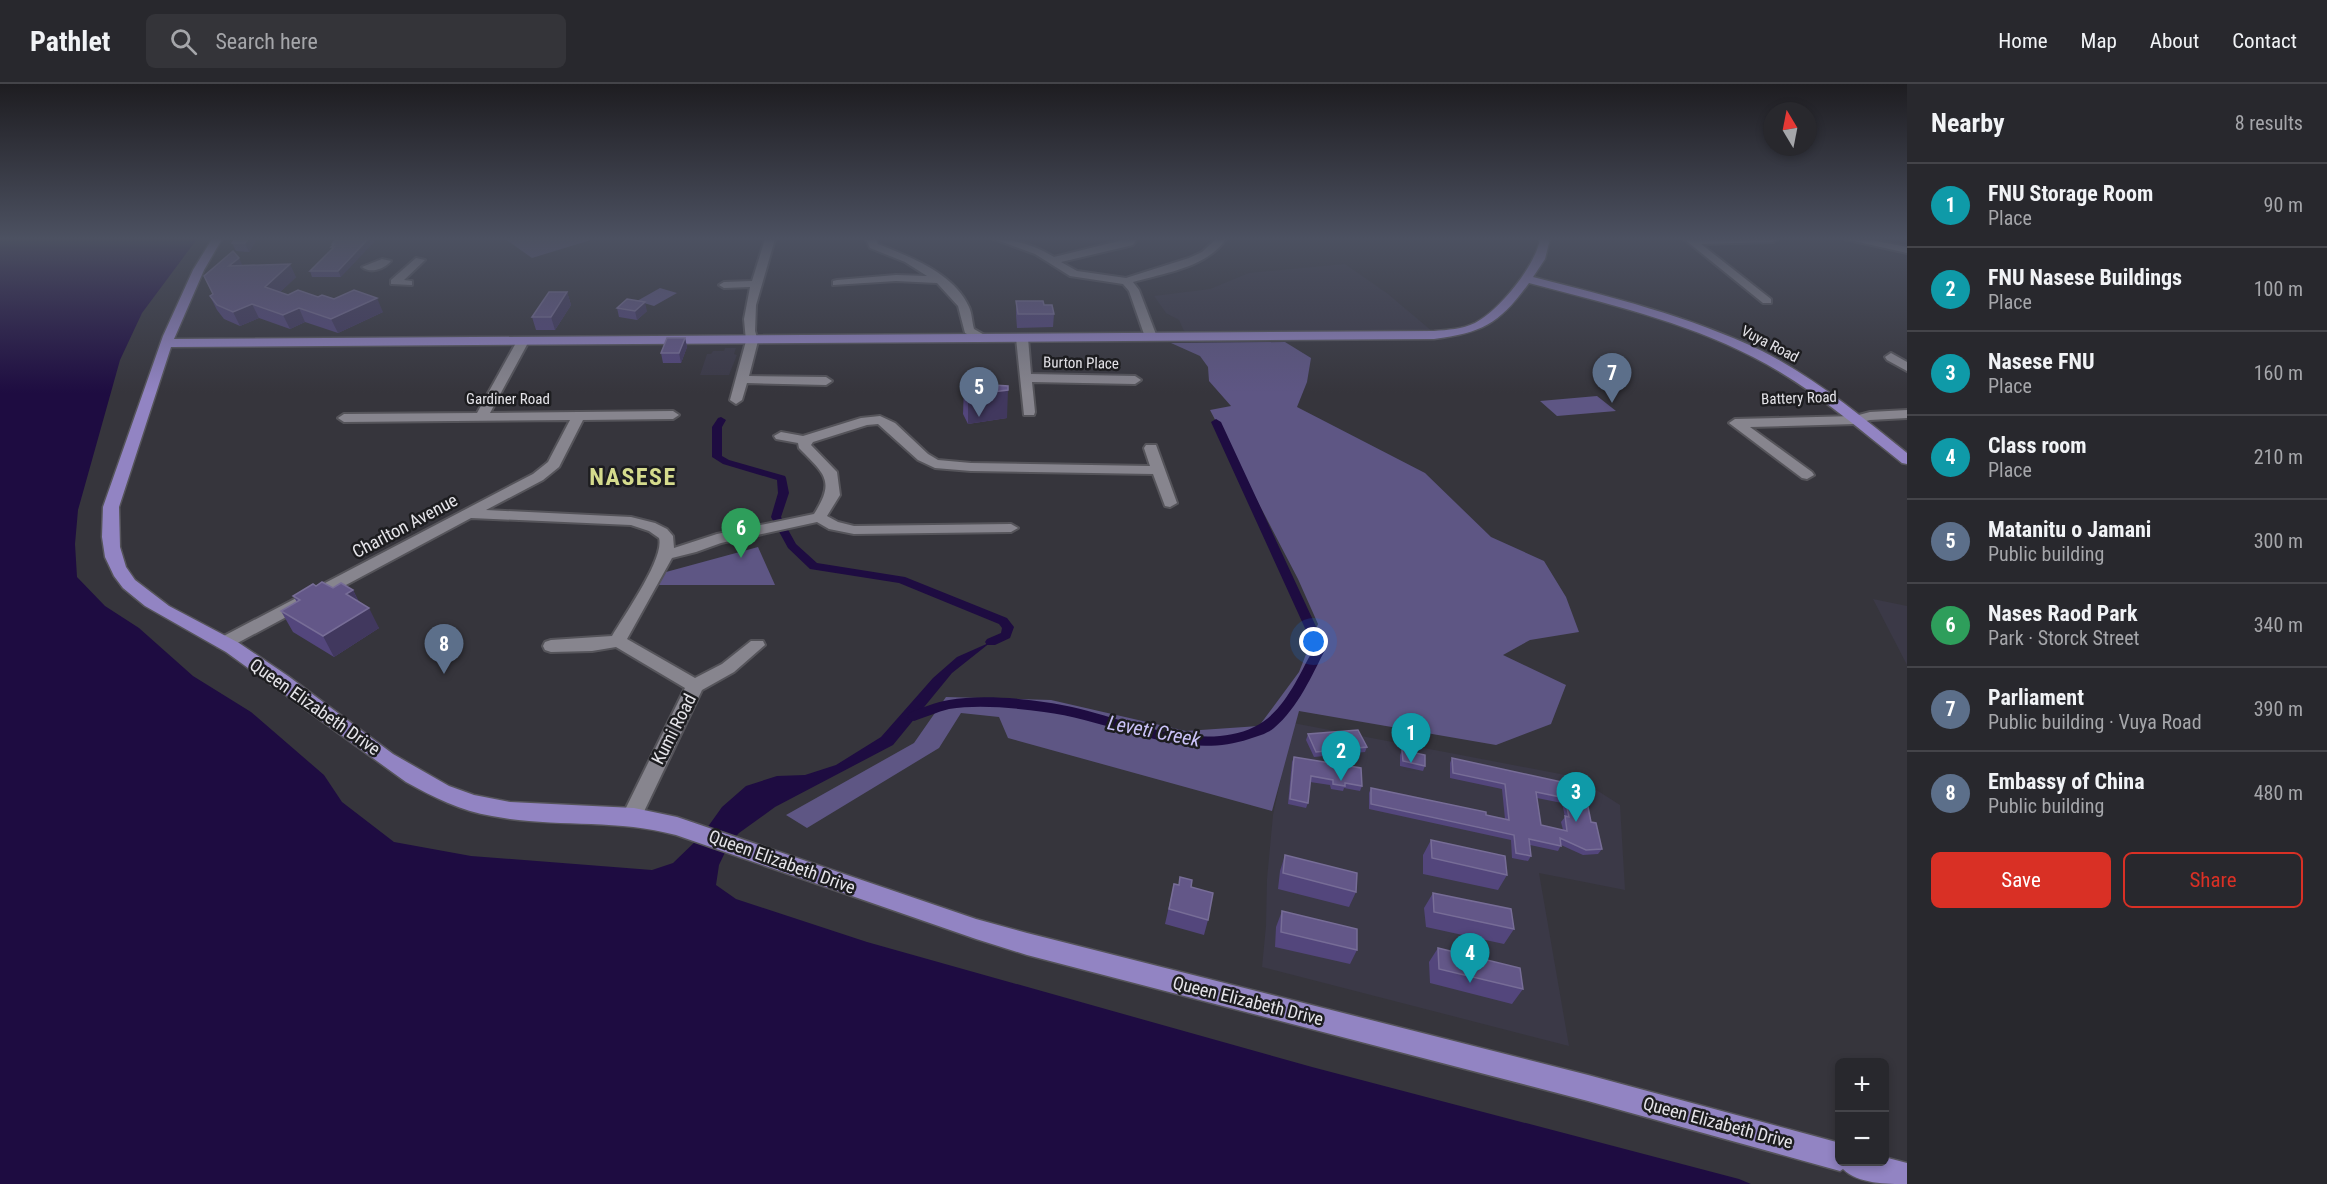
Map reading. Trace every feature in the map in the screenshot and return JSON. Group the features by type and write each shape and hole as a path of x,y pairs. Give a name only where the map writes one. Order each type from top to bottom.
{"main road":[{"name":"Queen Elizabeth Drive","path":"188,290 166,343 111,507 109,529 111,549 127,582 167,614 224,643 256,663 363,742 438,790 472,803 525,813 632,816 700,832 886,898 1027,944 1588,1088 1835,1156"},
{"path":"166,343 752,341 1450,334 1468,330 1486,322 1516,290"},
{"name":"Vuya Road","path":"1578,290 1696,327 1789,372 1907,460"},
{"name":"Vuya Road","path":"1585,290 1674,313 1726,332 1804,370 1907,444"},
{"path":"1871,1166 1907,1177"}],"street":[{"path":"736,400 752,341 749,334 750,317 756,290"},
{"path":"952,290 963,306 969,331 984,339"},
{"path":"1134,290 1151,337"},
{"path":"1754,290 1767,301"},
{"path":"950,339 966,326"},
{"path":"1022,339 1029,412"},
{"path":"482,415 523,341"},
{"path":"1891,357 1907,366"},
{"name":"Burton Place","path":"1026,378 1135,380"},
{"path":"741,380 826,381"},
{"name":"Battery Road","path":"1807,476 1732,421 1907,414"},
{"name":"Charlton Avenue","path":"224,643 538,477 554,464 578,416"},
{"name":"Gardiner Road","path":"344,417 673,416"},
{"path":"781,436 807,441 866,421 880,420 890,426 922,457 935,464 971,467 1158,470"},
{"path":"666,554 691,549 701,550 750,539 776,528 819,517 833,495 831,472 804,445 807,441"},
{"path":"1151,448 1170,503"},
{"path":"470,514 608,520 650,525 666,536 666,554 618,641 592,645 551,646"},
{"path":"819,517 834,526 854,530 1011,528"},
{"name":"Kumi Road","path":"618,641 695,686 632,816"},
{"path":"695,686 728,668 757,645"}],"shaded area":[{"path":"0,290 159,290 142,313 120,360 78,510 75,544 77,577 105,606 139,628 193,676 251,712 324,775 342,802 394,842 471,856 652,870 673,863 702,835 722,807 746,786 777,776 805,775 836,765 881,737 933,678 957,657 991,642 952,673 893,745 775,807 739,833 729,844 719,865 716,885 736,899 867,942 1312,1067 1751,1184 0,1184"},
{"path":"656,290 677,293 654,306 637,301"},
{"path":"1199,290 1383,290 1433,332 1185,333 1179,320 1166,313 1154,296"},
{"path":"1285,342 1311,358 1307,382 1297,407 1425,473 1491,537 1544,561 1566,597 1579,632 1530,640 1503,655 1566,685 1551,724 1496,745 1299,711 1272,811 1008,738 999,717 961,713 939,748 807,828 786,815 914,743 946,697 1051,700 1186,731 1259,726 1299,672 1318,624 1298,579 1210,410 1231,406 1209,381 1208,367 1200,356 1171,343"},
{"path":"725,348 736,348 734,354 737,355 729,375 700,375 707,354 713,351 724,351"},
{"path":"1597,396 1616,411 1557,416 1540,401"},
{"path":"758,547 775,585 657,585 666,572"},
{"path":"1873,599 1907,606 1907,665"},
{"path":"1293,723 1576,777 1620,805 1625,890 1539,873 1569,1046 1262,967 1273,815"}],"building":[{"path":"211,290 275,290 288,295 299,290 318,297 322,295 334,299 355,290 377,298 331,319 299,308 283,315 252,304 233,312 217,305 210,296 213,294"},
{"path":"549,292 567,292 551,317 532,317"},
{"path":"627,299 645,302 635,311 617,308"},
{"path":"1016,301 1043,301 1044,305 1052,305 1054,314 1018,314"},
{"path":"667,338 685,338 679,353 661,353"},
{"path":"979,384 1008,386 1008,390 968,395 964,386"},
{"path":"322,582 333,588 341,583 353,590 346,594 369,608 323,636 281,611 300,600 293,596 313,584 316,586"},
{"path":"1358,730 1367,747 1316,752 1308,734"},
{"path":"1402,750 1425,755 1425,766 1403,761"},
{"path":"1294,757 1361,768 1362,786 1345,783 1345,786 1333,784 1333,780 1311,776 1308,803 1290,799"},
{"path":"1452,758 1584,787 1591,822 1596,823 1602,849 1586,850 1560,838 1561,846 1529,839 1531,856 1516,853 1514,835 1371,804 1371,788 1486,812 1486,815 1509,820 1505,784 1453,773","holes":["1536,792 1565,798 1569,817 1565,816 1567,831 1541,825"]},
{"path":"1431,840 1505,856 1507,875 1432,858"},
{"path":"1285,855 1357,873 1356,892 1283,873"},
{"path":"1180,877 1192,880 1191,887 1213,893 1208,920 1169,909 1174,884 1179,885"},
{"path":"1433,893 1511,909 1514,929 1434,912"},
{"path":"1282,911 1357,929 1357,950 1281,932"},
{"path":"1438,948 1520,968 1523,989 1439,969"}],"waterway":[{"path":"721,420 717,427 717,457 726,462 781,478 784,493 776,517 792,546 814,566 901,580 1003,621 1008,627 1006,635 991,642"},
{"name":"Leveti Creek","path":"914,716 954,704 988,703 1034,706 1070,711 1181,739 1208,741 1234,739 1259,731 1269,725 1286,706 1302,682 1320,648 1216,422"}],"place":[{"name":"Parliament","path":"1612,403"},
{"name":"Matanitu o Jamani","path":"979,417"},
{"name":"Nases Raod Park","path":"741,558"},
{"name":"Embassy of China","path":"444,674"},
{"name":"FNU Storage Room","path":"1411,763"},
{"name":"FNU Nasese Buildings","path":"1341,781"},
{"name":"Nasese FNU","path":"1576,822"},
{"name":"Class room","path":"1470,983"}],"district":[{"name":"NASESE","path":"633,477"}]}
